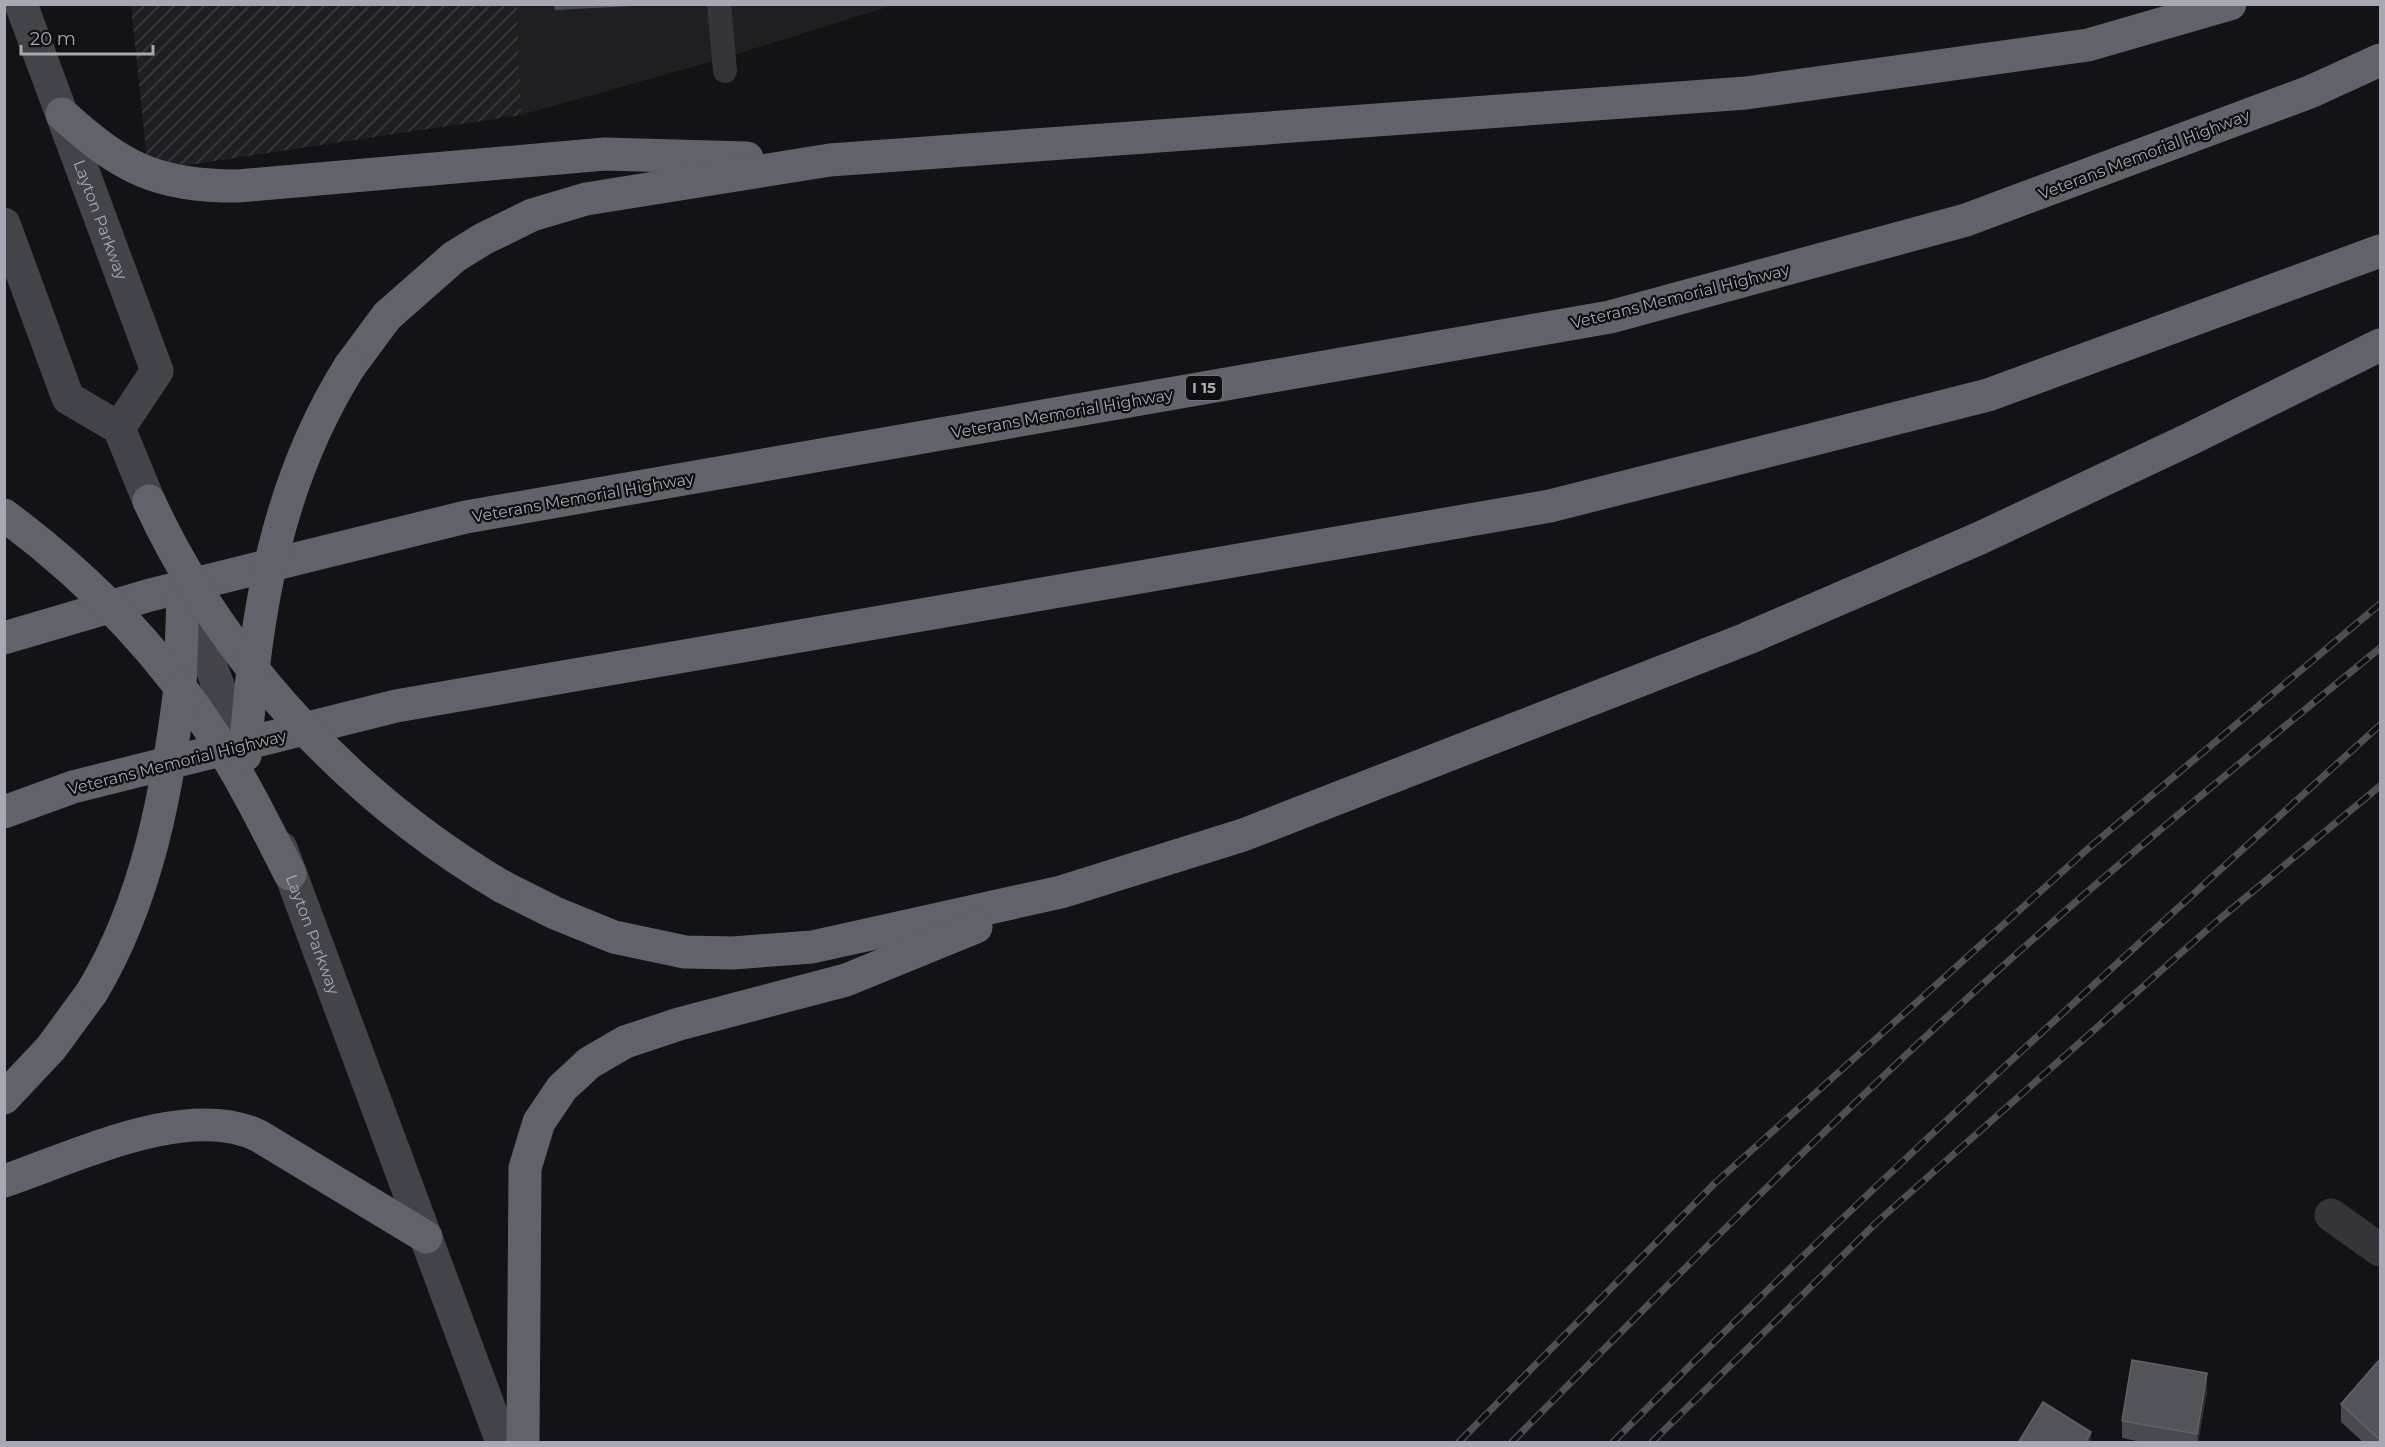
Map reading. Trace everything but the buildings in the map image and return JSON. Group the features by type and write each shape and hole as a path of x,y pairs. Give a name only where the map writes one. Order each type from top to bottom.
{"highway":[{"path":"245,755 251,665 262,598 285,506 319,422 350,366 387,316 432,274 483,239 532,215 586,199 830,160 1746,93 2088,45 2230,4"},
{"name":"Veterans Memorial Highway","path":"4,638 150,595 466,517 1610,317 1966,220 2310,92 2380,60"},
{"path":"62,114 98,146 140,171 156,177 207,186 238,186 605,154 830,160"},
{"name":"Veterans Memorial Highway","path":"4,812 73,787 396,706 1550,506 1988,395 2380,251"},
{"path":"523,1443 524,1182 528,1153 533,1136 546,1110 562,1088 596,1058 633,1039 846,980 1061,892 1243,835 1746,639 1980,538 2190,439 2380,345"},
{"path":"149,501 186,573 251,665 303,726 375,795 470,868 555,914 614,936 685,952 725,953 812,947 1061,892"},
{"path":"4,515 98,593 143,640 219,744 290,874"},
{"path":"4,1098 51,1048 92,992 121,936 145,870 166,783 180,688 183,592"},
{"path":"4,1181 149,1132 186,1125 232,1126 260,1136 426,1237"}],"main road":[{"name":"Layton Parkway","path":"21,4 157,371 119,428 149,501 313,934 502,1443"},
{"path":"4,224 68,398 119,428"}],"street":[{"path":"2331,1215 2380,1250"}],"lane":[{"path":"719,4 725,71"}],"shaded area":[{"path":"131,5 517,5 521,115 148,171"},
{"path":"517,5 894,5 721,59 521,115"}],"railway":[{"path":"1459,1442 1714,1184 2091,846 2380,604"},
{"path":"1512,1442 1734,1220 1961,1004 2116,867 2380,648"},
{"path":"1613,1442 1800,1258 1896,1168 2380,725"},
{"path":"1652,1442 1877,1222 2216,922 2380,786"}]}
